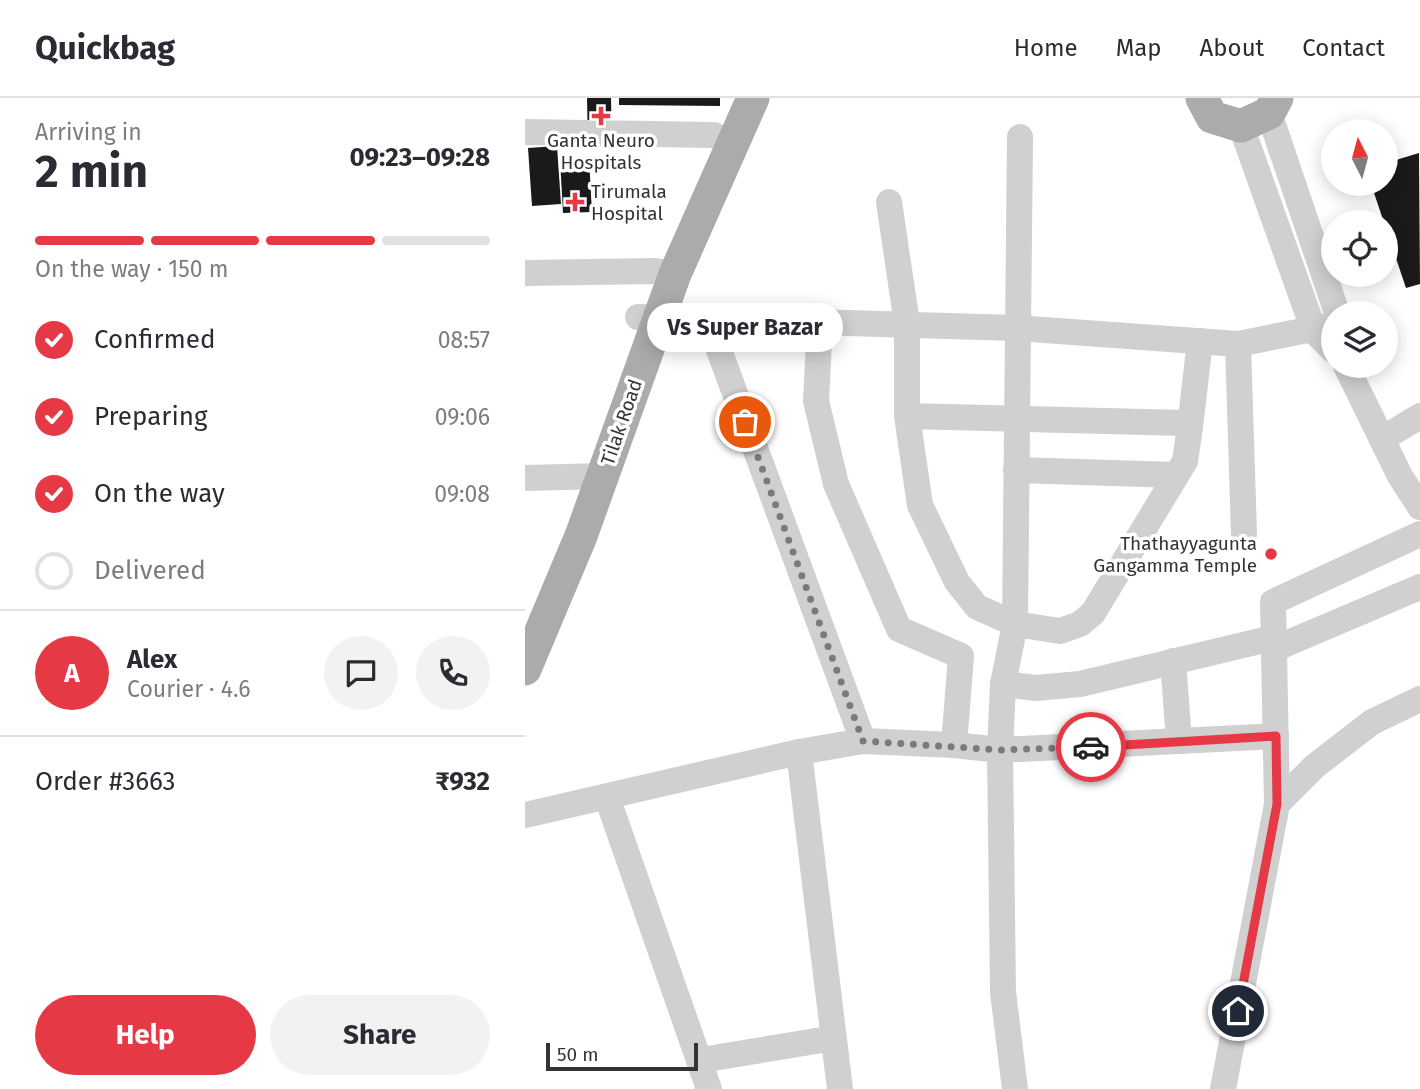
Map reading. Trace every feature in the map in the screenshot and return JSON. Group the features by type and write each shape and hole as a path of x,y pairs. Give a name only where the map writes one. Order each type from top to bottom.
{"main road":[{"name":"Tilak Road","path":"525,669 591,476 729,98"},
{"name":"Tilak Road","path":"665,273 753,98"},
{"path":"1202,98 1212,117 1263,112"},
{"name":"Tilak Road","path":"525,615 591,476"}],"street":[{"path":"1263,112 1333,301"},
{"path":"1263,112 1321,317"},
{"path":"525,132 714,135"},
{"path":"1015,1089 1003,992 1000,750 1003,684 1015,624 1020,137"},
{"path":"889,202 907,324 907,416 920,505 957,582 977,607 1015,624 1060,631 1080,624 1093,613 1185,461 1201,341"},
{"path":"525,273 665,273"},
{"path":"648,318 820,320 1016,328 1238,344 1321,329"},
{"path":"708,320 863,741"},
{"path":"820,320 816,401 836,484 899,629 961,656 954,745"},
{"path":"1238,344 1244,534"},
{"path":"1352,378 1382,439 1410,471 1420,507"},
{"path":"907,416 1185,423 1190,427"},
{"path":"1382,439 1420,416"},
{"path":"1016,470 1176,475"},
{"path":"525,478 591,476"},
{"path":"1223,1089 1277,804 1273,601 1420,534"},
{"path":"1003,684 1036,688 1080,684 1173,661 1273,644 1420,587"},
{"path":"1173,661 1179,741"},
{"path":"1277,804 1315,766 1373,722 1420,699"},
{"path":"525,815 799,752 863,741 1000,750 1276,736"},
{"path":"799,752 840,1089"},
{"path":"607,797 709,1089"},
{"path":"701,1060 834,1038"}],"building":[{"path":"587,98 611,98 612,145 588,146"},
{"path":"619,98 720,98 720,106 619,105"},
{"path":"557,146 561,204 532,206 528,148"},
{"path":"1419,153 1420,284 1406,288 1398,264 1398,210 1380,210 1375,196 1398,196 1398,159"},
{"path":"589,158 592,212 563,213 560,159"}],"way so far":[{"path":"745,422 863,741 1000,750 1091,747"}],"place":[{"name":"Ganta Neuro Hospitals","path":"601,116"},
{"name":"Tirumala Hospital","path":"575,202"},
{"name":"Vs Super Bazar","path":"745,422"},
{"name":"Thathayyagunta Gangamma Temple","path":"1271,554"}],"route":[{"path":"1091,747 1276,736 1277,804 1238,1011"}]}
